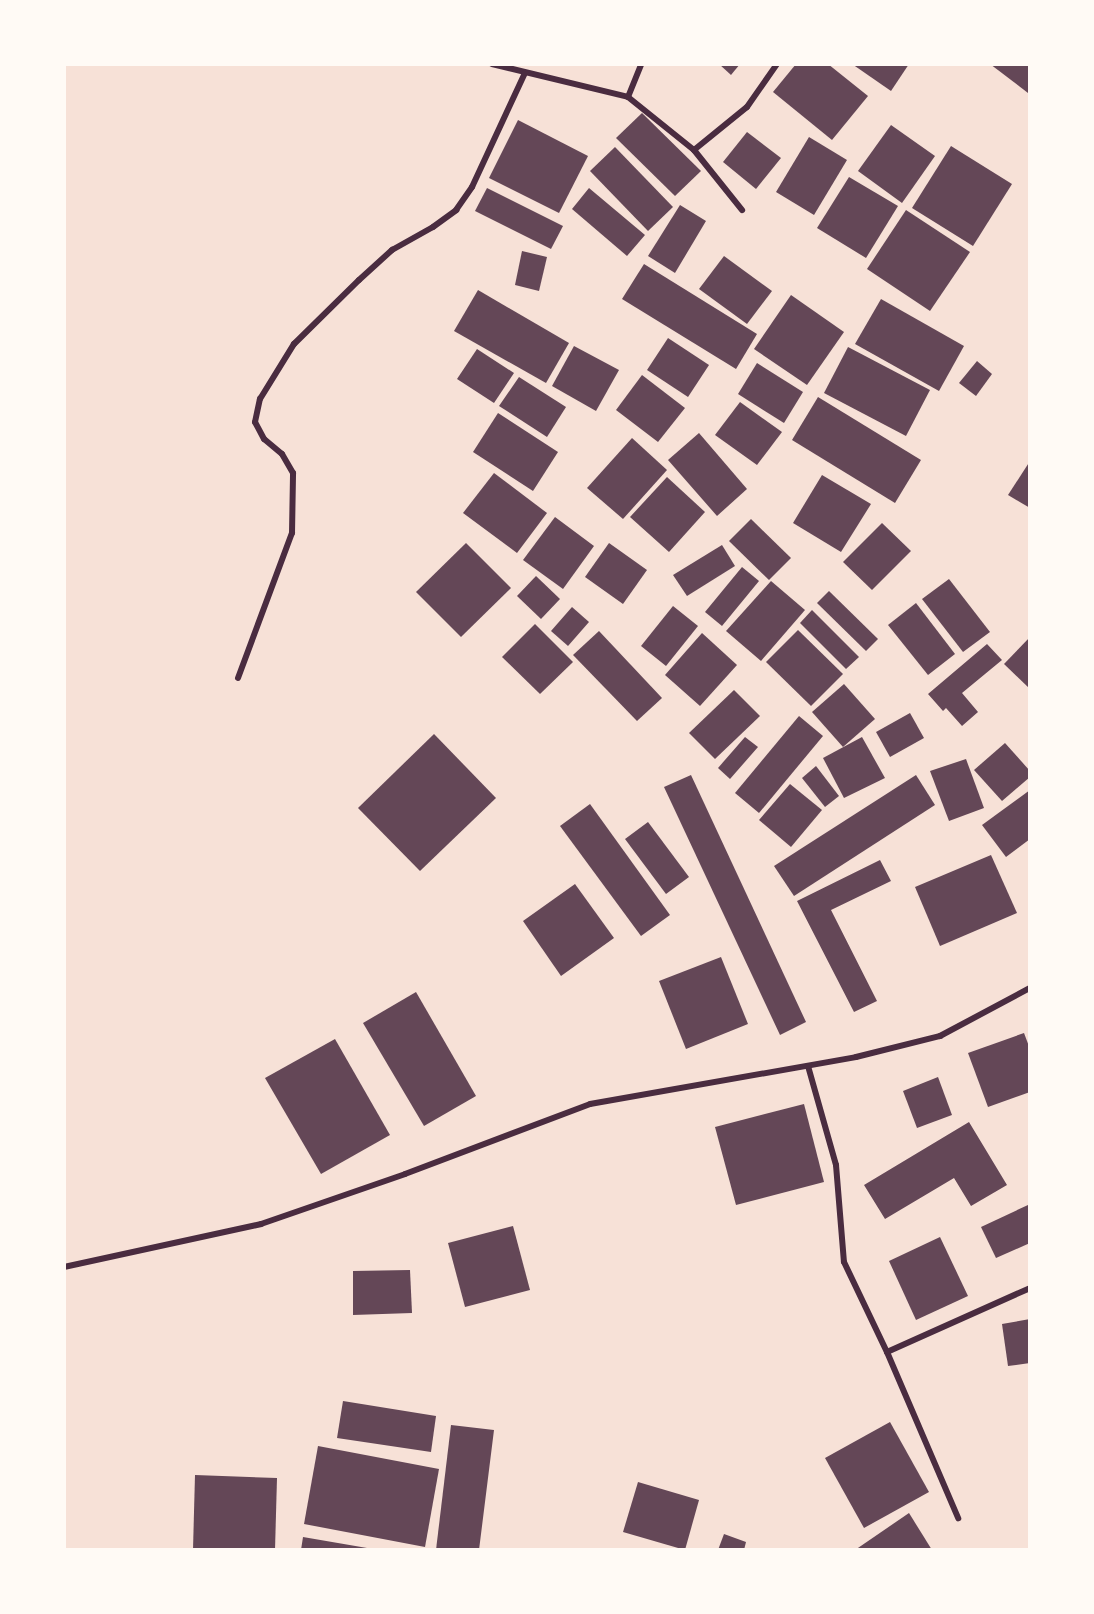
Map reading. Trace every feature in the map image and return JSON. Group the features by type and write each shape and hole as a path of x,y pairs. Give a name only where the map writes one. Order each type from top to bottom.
{"street":[{"path":"492,64 628,97 694,150 742,210"},
{"path":"628,97 641,64"},
{"path":"694,150 747,107 777,64"},
{"path":"238,678 292,533 293,472 282,454 264,439 255,423 260,399 294,344 352,287 392,250 433,227 456,210 477,177 525,73"},
{"path":"64,1267 261,1224 405,1174 590,1104 856,1057 940,1036 1029,988"},
{"path":"808,1065 836,1165 844,1262 887,1352 958,1518"},
{"path":"887,1352 1029,1288"}],"building":[{"path":"719,64 740,64 731,75"},
{"path":"796,64 828,64 868,96 832,140 773,92"},
{"path":"852,64 909,64 891,91"},
{"path":"990,64 1030,64 1030,92 1028,93"},
{"path":"642,113 701,171 675,196 616,138"},
{"path":"518,120 588,156 559,213 489,178"},
{"path":"891,125 935,156 902,203 858,171"},
{"path":"747,132 781,158 756,189 723,162"},
{"path":"809,137 847,160 814,215 776,192"},
{"path":"951,146 1012,184 973,246 912,208"},
{"path":"615,147 673,207 648,231 590,171"},
{"path":"849,177 898,206 866,258 817,228"},
{"path":"487,188 563,226 551,249 475,211"},
{"path":"589,188 645,235 627,256 572,209"},
{"path":"680,205 706,221 675,273 648,256"},
{"path":"906,210 970,252 930,311 867,269"},
{"path":"522,251 547,257 539,291 515,285"},
{"path":"724,256 772,291 747,324 699,289"},
{"path":"644,264 757,334 736,369 622,299"},
{"path":"478,290 569,343 546,383 454,331"},
{"path":"791,295 844,332 807,385 754,349"},
{"path":"881,299 964,346 939,391 855,344"},
{"path":"668,338 709,365 688,397 647,370"},
{"path":"574,346 619,370 596,411 552,386"},
{"path":"848,347 930,390 906,436 824,393"},
{"path":"477,349 514,373 494,403 457,379"},
{"path":"977,361 992,374 976,396 959,383"},
{"path":"757,363 803,392 784,423 738,394"},
{"path":"642,375 685,408 658,442 616,410"},
{"path":"519,377 566,407 547,437 499,406"},
{"path":"818,397 921,460 895,503 792,440"},
{"path":"740,402 782,432 757,465 715,435"},
{"path":"498,413 558,452 533,491 473,452"},
{"path":"699,433 747,489 717,516 668,460"},
{"path":"632,438 667,470 623,519 587,488"},
{"path":"1030,461 1030,508 1008,495"},
{"path":"494,473 547,513 517,553 463,513"},
{"path":"822,475 871,504 841,552 793,523"},
{"path":"667,477 705,512 669,552 630,517"},
{"path":"555,517 594,546 563,589 523,560"},
{"path":"751,519 791,558 769,580 729,541"},
{"path":"882,523 911,551 872,590 843,562"},
{"path":"466,543 511,588 461,637 416,592"},
{"path":"609,543 647,570 623,604 585,577"},
{"path":"722,545 735,566 687,596 673,575"},
{"path":"742,567 759,581 722,626 705,612"},
{"path":"536,576 560,599 541,619 517,596"},
{"path":"949,579 990,632 963,652 922,599"},
{"path":"771,581 805,610 761,661 726,631"},
{"path":"829,591 878,639 866,651 817,603"},
{"path":"916,603 955,654 928,675 888,625"},
{"path":"673,606 698,626 666,666 641,646"},
{"path":"572,607 589,622 568,646 551,631"},
{"path":"812,610 859,657 846,669 800,623"},
{"path":"535,624 573,662 540,694 502,657"},
{"path":"798,630 843,674 811,706 766,662"},
{"path":"599,631 662,698 637,721 573,655"},
{"path":"702,633 737,665 700,706 665,675"},
{"path":"1030,637 1030,689 1004,664"},
{"path":"987,644 1002,660 962,693 978,712 962,726 946,708 943,711 928,694"},
{"path":"844,684 875,719 843,747 812,712"},
{"path":"734,690 760,716 715,759 689,733"},
{"path":"910,713 924,738 890,757 876,732"},
{"path":"799,716 823,736 759,813 735,793"},
{"path":"434,734 496,798 420,871 358,808"},
{"path":"745,737 758,747 730,779 718,768"},
{"path":"862,737 885,778 844,798 823,758"},
{"path":"1005,743 1030,771 1030,777 1002,801 974,770"},
{"path":"966,759 984,808 949,821 930,771"},
{"path":"816,766 839,796 825,807 802,778"},
{"path":"691,775 806,1022 780,1035 664,787"},
{"path":"916,775 935,805 794,896 774,866"},
{"path":"790,784 822,810 791,847 759,820"},
{"path":"1030,790 1030,839 1006,857 982,825"},
{"path":"590,804 670,915 641,936 560,826"},
{"path":"648,822 689,877 666,894 625,839"},
{"path":"991,855 1017,913 940,946 915,887"},
{"path":"880,860 891,881 831,910 877,1001 854,1012 797,901"},
{"path":"575,884 614,938 561,976 523,921"},
{"path":"721,957 748,1024 686,1049 659,981"},
{"path":"416,992 476,1096 424,1126 363,1023"},
{"path":"1024,1033 1030,1049 1030,1092 988,1107 968,1053"},
{"path":"335,1039 390,1135 321,1174 265,1078"},
{"path":"938,1077 952,1115 917,1128 903,1091"},
{"path":"804,1104 824,1182 736,1205 715,1127"},
{"path":"969,1122 1007,1185 971,1206 954,1178 885,1219 864,1185"},
{"path":"1028,1205 1030,1243 996,1258 981,1227"},
{"path":"513,1226 530,1290 465,1307 448,1243"},
{"path":"940,1237 968,1296 916,1320 889,1261"},
{"path":"410,1270 412,1313 353,1315 353,1271"},
{"path":"1030,1319 1030,1363 1008,1366 1002,1324"},
{"path":"343,1401 436,1416 431,1452 337,1438"},
{"path":"890,1422 929,1492 864,1528 825,1458"},
{"path":"451,1425 494,1430 479,1550 436,1550"},
{"path":"318,1446 439,1469 425,1547 304,1524"},
{"path":"195,1475 277,1478 275,1550 193,1550"},
{"path":"638,1482 699,1500 685,1550 623,1532"},
{"path":"909,1513 932,1550 855,1550"},
{"path":"724,1534 746,1542 744,1550 718,1550"},
{"path":"303,1537 367,1548 367,1550 301,1550"}]}
